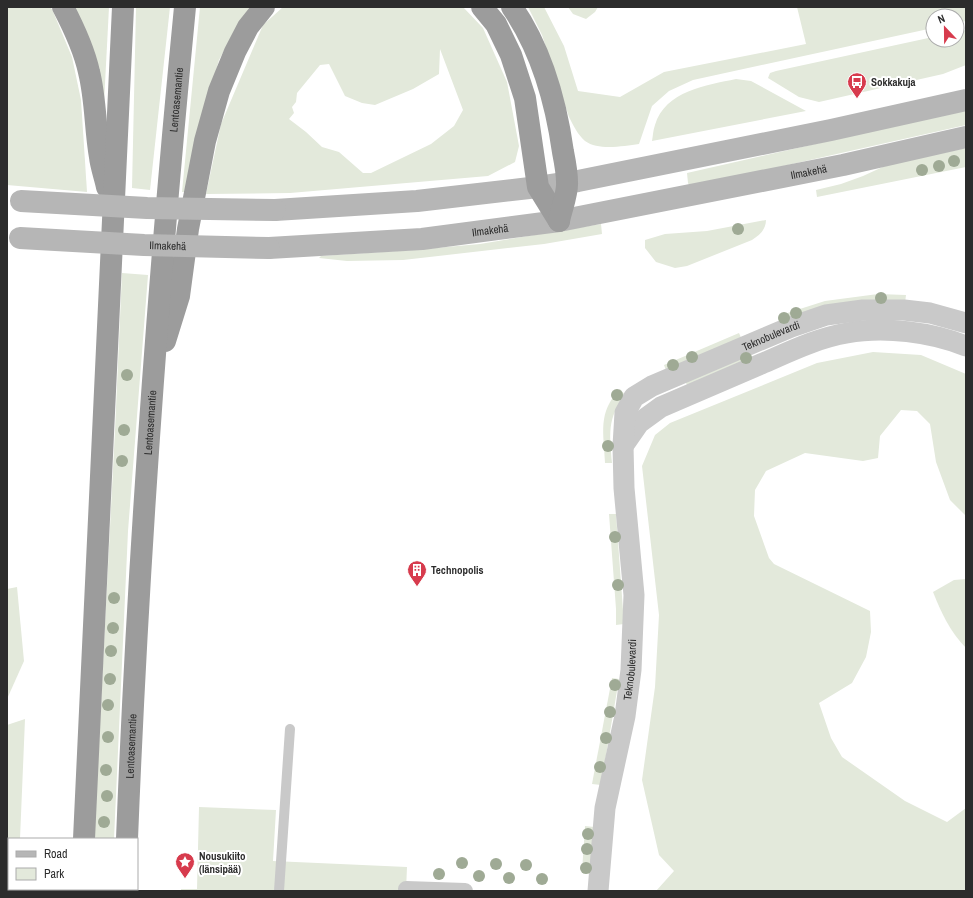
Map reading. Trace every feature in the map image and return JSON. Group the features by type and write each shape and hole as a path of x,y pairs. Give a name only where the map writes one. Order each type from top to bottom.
{"highway":[{"path":"63,7 74,27 90,73 100,158 113,210"},
{"path":"84,838 123,7"},
{"name":"Lentoasemantie","path":"126,838 152,382 185,7"},
{"path":"152,382 179,296 188,229 205,141 219,91 235,52 248,27 264,7"},
{"path":"482,7 496,24 511,55 525,98 538,187 559,221"},
{"path":"512,7 521,19 538,56 550,90 560,134 568,183 559,221"}],"main road":[{"path":"14,200 147,208 275,210 417,202 568,183 831,130 966,100"},
{"name":"Ilmakehä","path":"13,237 144,245 269,248 422,239 559,221 843,165 966,137"}],"street":[{"name":"Teknobulevardi","path":"598,891 605,808 625,716 632,664 634,595 624,488 623,446 624,413 634,397 652,386 791,327 826,315 863,310 904,310 930,313 966,323"},
{"name":"Teknobulevardi","path":"623,446 639,423 661,407 808,343 847,333 877,331 927,334 949,339 966,346"},
{"path":"406,889 465,891"}],"lane":[{"path":"279,891 290,729"}],"green space":[{"path":"7,7 49,7 52,9 72,57 81,100 87,192 7,185"},
{"path":"71,7 109,7 104,103"},
{"path":"136,7 170,7 150,190 132,188"},
{"path":"200,7 251,7 238,24 219,60 201,123 187,192 182,192"},
{"path":"283,7 463,7 483,28 507,82 519,146 515,162 488,176 290,193 206,194 221,124 263,25","holes":["440,49 463,110 454,126 431,144 371,173 363,173 339,152 322,147 289,119 294,113 292,107 296,102 297,93 320,65 329,64 345,96 362,103 375,105 413,89 439,74"]},
{"path":"528,7 544,7 564,46 578,91 620,97 664,72 806,44 797,7 966,7 966,21 965,8 925,8 925,30 693,80 669,91 652,106 639,144 619,147 597,146 582,139 569,117 542,35"},
{"path":"568,7 598,7 595,12 586,19 573,14"},
{"path":"965,30 966,65 943,74 819,102 799,97 768,78 770,73 776,71 925,39 925,48 965,48"},
{"path":"736,79 751,81 806,111 652,141 654,127 660,114 668,104 677,97 700,87"},
{"path":"966,110 966,125 690,187 688,183 687,173"},
{"path":"966,148 966,167 817,197 816,190 841,184 887,165"},
{"path":"766,220 766,224 760,234 752,240 687,266 675,268 656,262 645,248 645,240 665,234 707,231"},
{"path":"601,224 602,234 544,244 403,260 347,261 319,258 321,256 480,244"},
{"path":"122,273 148,275 128,531 114,838 94,838"},
{"path":"878,294 906,295 905,303 783,323 781,315 825,301"},
{"path":"739,333 742,340 667,373 664,365"},
{"path":"750,352 753,360 688,388 685,380"},
{"path":"873,352 921,355 966,374 966,516 950,500 936,462 930,424 917,411 901,410 880,436 878,458 863,461 805,453 766,471 755,490 754,516 769,558 774,564 870,611 871,632 866,657 852,683 819,703 831,738 842,757 905,801 947,822 966,808 966,891 656,891 674,871 659,855 642,780 655,687 659,615 642,466 655,435 670,423 817,363"},
{"path":"620,389 626,396 615,411 612,419 610,436 612,463 605,463 603,433 605,415 608,406"},
{"path":"609,514 616,514 624,624 616,625 616,609"},
{"path":"966,579 966,648 951,629 933,592 954,580"},
{"path":"17,587 24,661 7,699 7,589"},
{"path":"612,678 619,679 601,785 592,784"},
{"path":"25,719 20,838 8,838 8,890 22,891 7,891 7,725"},
{"path":"199,807 276,810 273,861 407,867 406,891 181,891 181,889 197,889"},
{"path":"585,826 594,827 590,874 583,874 582,871"}],"place":[{"name":"Sokkakuja","path":"857,99"},
{"name":"Technopolis","path":"417,587"},
{"name":"Nousukiito (länsipää)","path":"185,879"}]}
